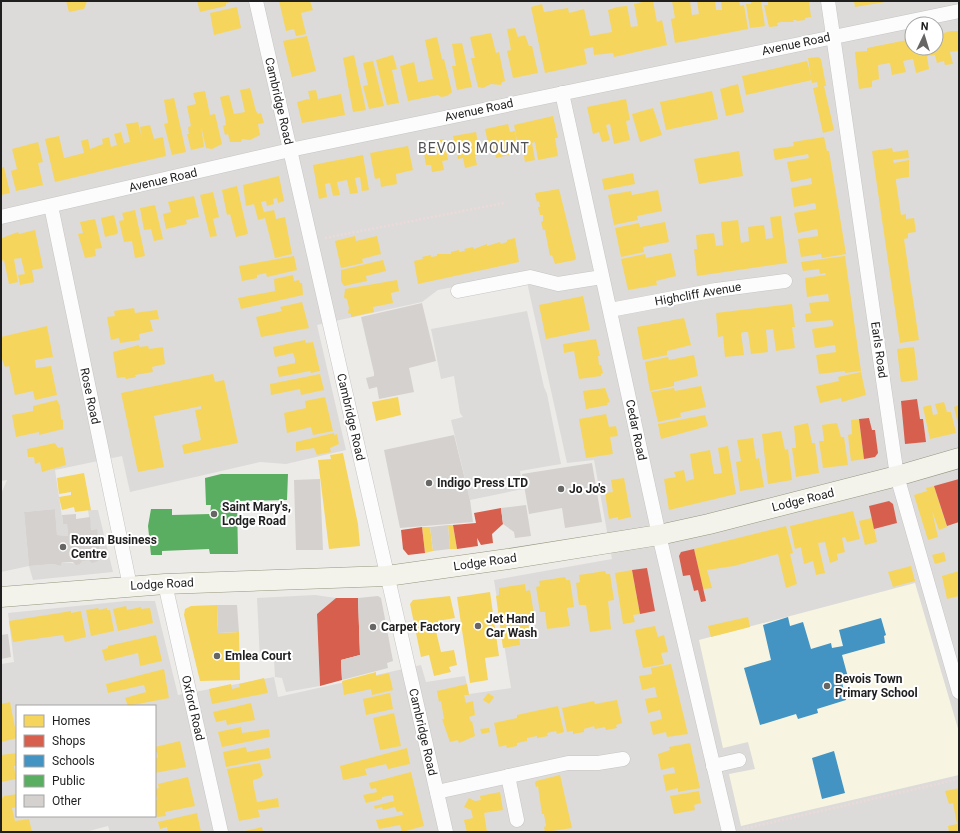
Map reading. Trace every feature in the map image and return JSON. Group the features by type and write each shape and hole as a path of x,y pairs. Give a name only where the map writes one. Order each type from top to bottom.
{"street":[{"name":"Cambridge Road","path":"256,1 446,832"},
{"name":"Earls Road","path":"828,1 897,476 959,692"},
{"name":"Avenue Road","path":"1,217 290,150 959,10"},
{"name":"Cedar Road","path":"562,93 659,535 713,766 734,831"},
{"name":"Rose Road","path":"50,206 130,586"},
{"path":"458,290 530,277 558,284 602,277"},
{"name":"Highcliff Avenue","path":"610,310 716,290 785,281"},
{"name":"Lodge Road","path":"1,597 165,584 387,576 659,535 897,476 959,458"},
{"name":"Oxford Road","path":"165,584 221,832"},
{"path":"437,792 568,763 598,763 623,759"},
{"path":"713,766 739,760"},
{"path":"508,776 517,820"}],"path":[{"path":"311,241 504,203"},
{"path":"734,831 959,779"}],"shaded area":[{"path":"1,1 959,1 959,832 110,832 108,826 85,832 1,832 1,664 14,662 8,613 126,601 155,601 178,695 274,677 278,697 421,665 426,682 465,676 469,694 511,688 494,580 612,559 594,460 567,463 525,273 438,290 422,302 317,325 346,450 286,464 260,462 130,492 122,456 55,470 63,524 67,524 68,536 57,535 55,509 24,512 29,566 1,572 1,494 7,480 1,481"},
{"path":"527,311 544,387 547,394 561,464 520,471 523,489 470,500 451,420 463,417 460,413 454,376 441,379 431,329"},
{"path":"88,510 98,510 113,572 33,580 29,566 53,564 61,566 62,562 80,564 97,529 91,530"},
{"name":"Bevois Town Primary School","path":"915,583 959,732 959,775 741,826 729,774 755,769 748,742 723,748 699,640"},
{"path":"315,595 336,598 317,614 320,686 286,692 282,678 275,677 274,660 260,660 257,598"}],"building: Homes":[{"path":"66,1 87,1 84,9 69,12"},
{"path":"197,1 231,2 226,3 226,6 200,12"},
{"path":"279,1 310,1 313,10 301,13 306,34 296,36 294,29 286,31"},
{"path":"653,1 657,22 662,20 667,45 614,57 613,53 594,55 593,47 584,49 587,64 545,73 531,7 542,4 544,12 568,8 569,13 584,9 590,36 612,32 608,10 617,7 627,6 631,27 638,26 634,4"},
{"path":"672,1 690,1 692,15 699,14 697,1 715,1 716,10 722,10 721,1 739,1 740,6 744,5 748,29 675,43 671,19 675,18"},
{"path":"751,1 761,1 765,26 750,28 746,4 751,4"},
{"path":"768,1 809,1 811,17 805,18 805,20 793,20 794,22 781,22 777,23 778,26 769,27 764,5 768,5"},
{"path":"854,1 885,1 885,2 855,7"},
{"path":"237,7 241,28 214,35 210,13"},
{"path":"515,28 518,37 525,35 529,46 532,46 538,73 513,78 507,51 511,50 507,29"},
{"path":"959,31 959,51 950,52 953,64 945,65 944,61 937,63 935,56 944,56 944,33"},
{"path":"491,33 496,53 499,52 505,81 502,82 501,85 491,84 483,88 478,87 471,58 475,58 470,37"},
{"path":"307,36 316,71 292,77 283,41"},
{"path":"437,37 452,92 447,96 441,97 438,95 408,101 400,66 414,62 418,82 433,79 425,40"},
{"path":"904,41 904,56 927,56 929,69 916,73 913,59 903,61 906,72 892,75 890,63 878,65 879,79 872,81 872,87 859,89 855,52 867,51 867,48"},
{"path":"462,43 472,87 457,90 452,66 456,66 452,44"},
{"path":"354,55 366,110 353,112 343,58"},
{"path":"393,55 397,69 392,70 399,103 387,105 376,60"},
{"path":"818,57 821,59 826,86 824,86 834,130 823,133 813,88 818,87 817,82 812,83 808,58"},
{"path":"373,61 384,106 369,109 363,86 368,85 363,63"},
{"path":"807,61 812,80 746,95 742,76"},
{"path":"738,84 744,112 726,116 720,89"},
{"path":"250,88 256,111 258,114 261,113 264,123 258,124 260,135 250,140 242,139 241,142 230,142 228,134 225,135 223,126 226,125 220,97 229,95 234,114 245,112 240,90"},
{"path":"316,90 318,99 341,94 345,115 302,123 297,102 308,99 310,100 308,91"},
{"path":"205,91 210,115 215,114 222,144 212,149 206,148 201,126 204,147 191,150 187,134 189,134 188,127 191,126 187,106 196,104 193,93"},
{"path":"712,91 718,119 666,130 660,102"},
{"path":"174,98 186,152 172,155 164,124 168,123 164,100"},
{"path":"626,99 630,120 626,121 630,140 614,144 610,124 606,125 610,140 602,142 599,132 593,134 587,107"},
{"path":"653,108 662,135 640,142 632,114"},
{"path":"553,116 558,138 555,138 558,156 538,160 535,142 532,143 535,160 525,162 522,145 518,146 514,125"},
{"path":"138,122 142,139 140,127 150,125 154,139 163,137 166,156 55,182 45,139 59,136 64,158 84,153 81,141 88,139 90,149 103,144 102,139 109,137 111,147 117,145 114,134 121,132 124,143 130,142 126,124"},
{"path":"508,124 510,132 515,131 517,144 513,145 513,148 508,149 509,155 496,158 495,153 490,153 485,129"},
{"path":"476,132 480,154 475,156 477,165 465,168 463,158 458,159 453,136"},
{"path":"824,137 827,151 829,151 846,254 822,258 821,254 801,257 798,239 818,236 818,233 817,229 798,233 794,213 816,209 816,206 815,203 794,207 791,188 812,184 811,178 791,182 787,162 809,158 808,154 775,160 773,149 794,146 793,142"},
{"path":"444,139 448,160 442,161 444,170 432,172 431,165 426,165 422,143"},
{"path":"38,142 43,162 38,163 43,185 16,191 11,171 17,169 12,149"},
{"path":"408,146 413,170 396,174 397,184 381,187 380,178 375,179 370,153"},
{"path":"892,148 893,152 908,150 909,158 893,160 894,163 909,160 909,177 896,179 896,182 901,215 906,214 906,219 914,218 916,232 908,233 908,238 904,239 919,340 900,343 872,151"},
{"path":"739,151 743,176 699,184 694,159"},
{"path":"363,155 369,190 362,191 360,177 355,178 358,193 350,194 347,180 337,182 340,195 333,196 330,183 325,184 327,197 319,199 313,165"},
{"path":"4,167 10,193 1,195 1,168"},
{"path":"633,173 635,184 604,190 602,179"},
{"path":"279,176 284,201 278,203 277,198 273,199 274,204 267,206 266,201 261,202 264,212 274,210 276,219 285,217 292,254 275,258 265,218 258,220 254,204 246,206 243,185"},
{"path":"237,186 248,234 236,237 230,214 227,215 222,190"},
{"path":"559,189 576,258 575,260 555,264 552,255 550,256 545,230 543,230 541,222 543,221 543,215 540,215 538,207 540,207 539,201 537,202 535,193"},
{"path":"658,190 662,211 637,216 638,220 614,225 608,195 631,191 632,195"},
{"path":"213,192 219,217 213,219 217,236 210,237 200,195"},
{"path":"194,196 199,217 186,220 187,224 166,229 163,214 171,212 168,202"},
{"path":"155,205 163,239 154,241 151,229 144,230 140,208"},
{"path":"135,210 145,256 135,258 132,241 124,242 119,221 124,220 122,213"},
{"path":"114,215 118,232 117,234 105,237 101,218"},
{"path":"781,216 787,263 697,276 694,249 697,249 696,235 714,233 716,246 723,245 721,222 738,220 741,243 749,241 748,227 764,225 766,239 773,238 770,217"},
{"path":"95,219 102,248 95,249 96,256 85,258 78,234 83,233 80,222"},
{"path":"665,222 669,242 643,247 644,252 621,257 615,228 639,223 640,227"},
{"path":"35,230 43,268 32,270 34,282 20,285 18,275 25,274 21,258 14,259 18,282 9,284 4,260 1,261 1,236 2,238 18,232 19,234"},
{"path":"355,236 356,241 377,236 381,254 362,259 363,263 341,268 335,241"},
{"path":"515,238 519,262 418,284 414,261 423,259 422,257 431,255 431,257 437,256 437,254 451,254 451,252 459,250 459,252 465,251 464,249 473,247 474,249 487,244 487,246 500,242 501,244 507,242 507,240"},
{"path":"671,253 676,276 656,281 657,285 628,290 621,259 645,254 646,258"},
{"path":"294,256 297,270 267,277 266,273 257,275 257,278 242,281 239,266"},
{"path":"845,256 861,371 819,374 816,355 836,352 835,345 815,348 812,329 833,326 833,323 832,320 806,322 805,314 811,313 809,303 829,301 828,294 807,297 805,278 826,275 825,273 820,274 819,269 803,271 801,262"},
{"path":"383,260 386,271 366,276 367,281 344,286 341,281 341,270"},
{"path":"293,275 294,281 299,280 300,283 302,283 303,295 241,309 238,298 275,291 274,279"},
{"path":"397,280 399,291 391,293 393,303 373,307 374,312 351,317 351,314 348,313 349,308 347,299 344,298 345,289"},
{"path":"583,296 590,330 546,339 539,305"},
{"path":"302,302 309,328 261,337 256,317 282,311 280,307"},
{"path":"792,304 795,327 792,327 795,348 776,351 773,329 766,330 768,352 751,354 748,332 744,332 741,333 744,355 725,357 723,336 718,337 716,313"},
{"path":"134,308 135,313 157,310 159,319 150,320 153,331 139,334 140,340 120,343 119,338 111,340 107,317 115,316 114,311"},
{"path":"684,318 691,345 667,351 667,355 643,360 637,327"},
{"path":"47,326 53,357 35,360 36,368 51,366 57,395 35,400 33,391 15,395 9,366 5,367 2,359 1,337"},
{"path":"596,339 600,356 598,356 599,365 601,365 603,373 601,376 579,379 574,351 564,353 563,344"},
{"path":"305,340 306,343 313,342 320,371 311,373 310,371 279,377 277,367 295,363 295,359 293,353 275,357 273,347"},
{"path":"139,345 139,347 148,346 149,349 163,347 165,364 152,367 153,372 135,375 136,377 126,379 125,377 117,378 113,352"},
{"path":"914,347 918,380 901,382 897,349"},
{"path":"694,355 698,376 674,382 674,386 650,391 645,362 668,357 669,360"},
{"path":"861,372 866,395 842,402 841,398 820,403 816,386 839,381 838,377"},
{"path":"213,374 215,382 224,380 238,443 184,454 182,445 201,440 195,410 201,409 201,406 154,416 164,467 138,472 121,393"},
{"path":"320,374 324,390 301,395 300,389 271,395 270,384"},
{"path":"701,386 706,407 680,413 681,417 658,422 651,392 674,388 675,391"},
{"path":"605,388 610,402 607,403 608,405 586,409 583,391"},
{"path":"325,397 333,431 313,435 311,427 287,433 284,413 306,408 305,401"},
{"path":"398,397 401,415 376,421 372,402"},
{"path":"57,400 60,406 61,419 63,420 63,429 39,435 39,432 16,437 12,415 33,411 33,406"},
{"path":"944,402 947,412 951,412 956,433 930,439 923,407 931,405 933,415 938,414 935,404"},
{"path":"959,405 959,424 958,424 954,407"},
{"path":"606,414 609,427 616,426 618,436 610,437 613,454 586,458 579,419"},
{"path":"705,415 708,426 661,439 658,424"},
{"path":"859,419 864,459 851,461 848,435 852,434 851,420"},
{"path":"808,423 812,443 815,443 819,473 796,477 792,448 796,448 794,426"},
{"path":"837,423 841,437 844,437 848,465 823,468 819,441 824,441 822,425"},
{"path":"781,431 785,450 788,449 792,480 768,484 762,434"},
{"path":"334,433 334,435 337,434 339,444 330,448 331,452 317,455 314,448 296,451 296,442"},
{"path":"753,438 756,459 759,458 764,487 740,491 736,462 741,461 737,440"},
{"path":"55,443 58,448 63,447 66,465 42,472 40,462 35,464 34,457 28,457 27,449"},
{"path":"728,446 736,494 669,510 664,479 676,477 674,472 684,470 686,481 694,479 690,454 710,450 714,474 722,473 718,448"},
{"path":"343,453 358,524 360,546 329,549 318,460 331,459 330,455"},
{"path":"84,473 91,510 75,512 74,507 62,510 59,497 71,495 71,492 59,494 57,478"},
{"path":"624,478 631,517 618,520 618,517 609,519 605,493 613,492 611,480"},
{"path":"934,486 947,527 939,530 932,511 938,537 928,540 914,495 927,491 926,488"},
{"path":"853,511 860,539 847,542 845,537 842,538 845,552 837,554 838,560 830,563 825,542 818,543 825,573 816,575 813,561 804,564 801,547 795,549 790,526"},
{"path":"872,518 877,542 865,545 859,521"},
{"path":"448,525 453,525 457,549 450,549"},
{"path":"786,526 793,553 790,554 797,584 786,588 778,554 734,566 707,570 712,588 703,589 694,549"},
{"path":"422,527 430,527 433,551 425,553"},
{"path":"944,552 946,561 935,564 932,555"},
{"path":"911,566 915,581 893,587 888,572"},
{"path":"632,570 640,614 633,615 635,622 623,624 615,573"},
{"path":"605,571 606,574 610,574 614,600 608,601 611,629 590,632 586,605 579,605 576,583 580,582 579,575"},
{"path":"959,571 959,596 947,599 942,576"},
{"path":"565,577 566,580 570,580 574,607 567,608 570,626 547,629 545,612 540,612 536,587 540,586 539,581"},
{"path":"525,584 526,591 530,590 534,614 527,615 530,634 519,636 520,645 503,648 496,596 499,595 499,588"},
{"name":"Jet Hand Car Wash","path":"490,592 499,656 485,658 488,680 470,683 457,597"},
{"path":"450,596 455,618 438,621 438,626 432,627 433,631 436,631 441,652 454,650 457,665 449,667 451,672 434,676 429,655 421,657 410,604 413,600"},
{"name":"Emlea Court","path":"217,605 218,633 239,632 240,680 200,681 184,615 185,609 191,606"},
{"path":"126,606 127,610 141,607 141,609 150,608 153,623 118,631 113,609"},
{"path":"98,608 99,610 107,608 107,610 110,610 114,631 91,636 86,610"},
{"path":"71,611 71,613 81,611 86,637 65,642 63,635 13,642 9,621"},
{"path":"748,617 750,627 711,637 708,626"},
{"path":"655,626 658,637 664,635 668,652 661,653 664,664 643,668 635,630"},
{"path":"156,635 162,661 140,666 138,653 105,661 102,650 108,648 108,646"},
{"path":"671,664 688,734 667,737 666,732 653,735 650,722 662,719 660,710 648,713 645,699 657,697 655,687 642,690 639,676 652,674 651,668"},
{"path":"164,669 169,698 128,705 125,698 146,692 144,685 108,693 106,684"},
{"path":"376,672 376,676 389,673 393,690 372,695 371,689 344,695 342,681"},
{"path":"264,678 268,693 212,704 209,689 231,684 232,689 240,687 239,684"},
{"path":"467,684 469,695 464,695 466,703 473,701 475,715 469,717 471,722 472,721 475,736 459,743 458,740 450,742 442,719 444,719 441,701 439,702 437,691"},
{"path":"390,693 393,709 366,715 363,699"},
{"path":"488,693 494,697 489,704 483,700"},
{"path":"617,700 622,723 616,725 617,728 606,730 605,727 595,729 594,726 584,729 584,732 573,734 573,731 567,732 562,708 594,701 595,704"},
{"path":"10,702 16,738 1,742 1,704"},
{"path":"251,703 255,720 227,725 226,720 216,722 213,712"},
{"path":"558,706 564,732 557,734 556,731 547,733 548,736 527,738 527,741 517,743 517,746 507,748 506,745 499,747 494,723 517,718 517,715"},
{"path":"394,713 401,746 380,750 373,718"},
{"path":"241,727 242,733 269,729 270,737 222,747 218,732"},
{"path":"489,728 490,732 482,734 480,729"},
{"path":"180,741 186,767 156,773 156,758 158,757 156,747"},
{"path":"690,743 700,788 678,792 678,788 666,791 663,775 675,773 674,767 661,770 658,754 670,750 669,747"},
{"path":"246,747 247,752 269,748 271,758 226,767 223,752"},
{"path":"407,748 410,764 388,769 386,764 365,769 367,775 343,780 340,766"},
{"path":"16,753 16,766 14,766 16,779 1,782 1,755"},
{"path":"260,763 263,775 260,778 253,780 257,802 278,798 279,807 258,810 260,817 239,821 227,769"},
{"path":"411,772 424,826 402,832 400,825 379,829 376,820 403,815 402,811 397,812 395,807 383,810 382,807 375,809 374,806 394,801 393,795 382,797 382,799 366,803 363,795 377,792 376,788 371,789 369,783"},
{"path":"560,775 572,828 545,832 544,827 546,826 544,814 542,814 538,786 536,787 535,783 536,781"},
{"path":"188,777 195,806 165,812 166,816 157,817 156,789 159,788 158,784"},
{"path":"959,788 959,831 949,832 948,826 957,824 953,803 949,804 945,791"},
{"path":"699,791 701,803 694,805 695,810 674,814 670,796"},
{"path":"1,792 3,799 4,796 16,794 16,807 12,808 15,821 29,819 32,832 1,832"},
{"path":"500,792 503,810 484,813 487,832 467,832 464,820 473,818 471,810 464,807 469,798 475,801 481,800 480,796"},
{"path":"197,813 201,832 168,832 167,827 160,829 158,822"},
{"path":"262,827 263,832 245,832 245,831"}],"building: Shops":[{"path":"917,399 920,419 923,419 926,442 905,444 901,401"},
{"path":"869,418 872,430 875,430 878,453 875,457 864,459 859,419"},
{"path":"959,479 959,522 947,526 934,486"},
{"path":"889,501 893,504 897,523 874,529 869,506"},
{"path":"501,508 503,524 492,534 493,543 481,545 477,538 478,546 457,549 453,525 476,523 474,513"},
{"path":"422,527 425,553 408,555 403,549 401,530"},
{"path":"694,549 706,601 701,602 698,590 694,591 690,575 683,576 679,556 681,552"},
{"path":"647,568 655,611 640,614 632,570"},
{"path":"336,598 358,598 360,655 341,660 342,680 320,686 317,614"}],"building: Schools":[{"path":"788,617 790,626 803,622 811,649 831,643 832,648 843,646 839,630 881,618 886,635 884,636 885,643 842,655 849,681 842,682 846,700 817,709 818,713 798,719 796,714 760,725 744,668 771,660 763,625"},
{"path":"834,751 845,793 822,799 812,758"}],"building: Public":[{"name":"Saint Mary's, Lodge Road","path":"221,474 288,474 287,500 237,501 238,554 210,554 209,549 162,551 162,555 151,555 148,526 151,509 172,509 172,515 210,514 211,505 206,505 205,478"}],"building: Other":[{"path":"422,303 436,361 409,368 414,392 379,399 377,387 369,389 366,378 374,376 374,373 361,317"},
{"name":"Indigo Press LTD","path":"454,435 470,500 473,522 400,528 384,450"},
{"name":"Jo Jo's","path":"592,463 602,522 565,528 562,508 529,514 522,474"},
{"path":"320,479 323,550 296,550 294,480"},
{"path":"526,505 531,536 515,538 514,532 503,524 501,508"},
{"name":"Roxan Business Centre","path":"55,509 57,535 68,536 67,524 63,524 62,515 76,514 76,519 90,517 91,530 97,529 100,557 98,561 92,563 89,560 82,561 80,564 76,565 73,562 62,562 61,566 53,564 29,566 24,512"},
{"path":"448,525 450,549 433,551 430,527"},
{"name":"Carpet Factory","path":"378,596 381,598 393,661 387,663 388,668 342,680 341,660 360,655 358,598"},
{"path":"217,605 237,605 239,632 218,633"},
{"path":"8,634 11,657 1,659 1,635"}],"place":[{"name":"Indigo Press LTD","path":"429,483"},
{"name":"Jo Jo's","path":"561,489"},
{"name":"Saint Mary's, Lodge Road","path":"214,514"},
{"name":"Roxan Business Centre","path":"63,547"},
{"name":"Jet Hand Car Wash","path":"478,626"},
{"name":"Carpet Factory","path":"373,627"},
{"name":"Emlea Court","path":"217,656"},
{"name":"Bevois Town Primary School","path":"827,686"}],"district":[{"name":"BEVOIS MOUNT","path":"474,148"}]}
